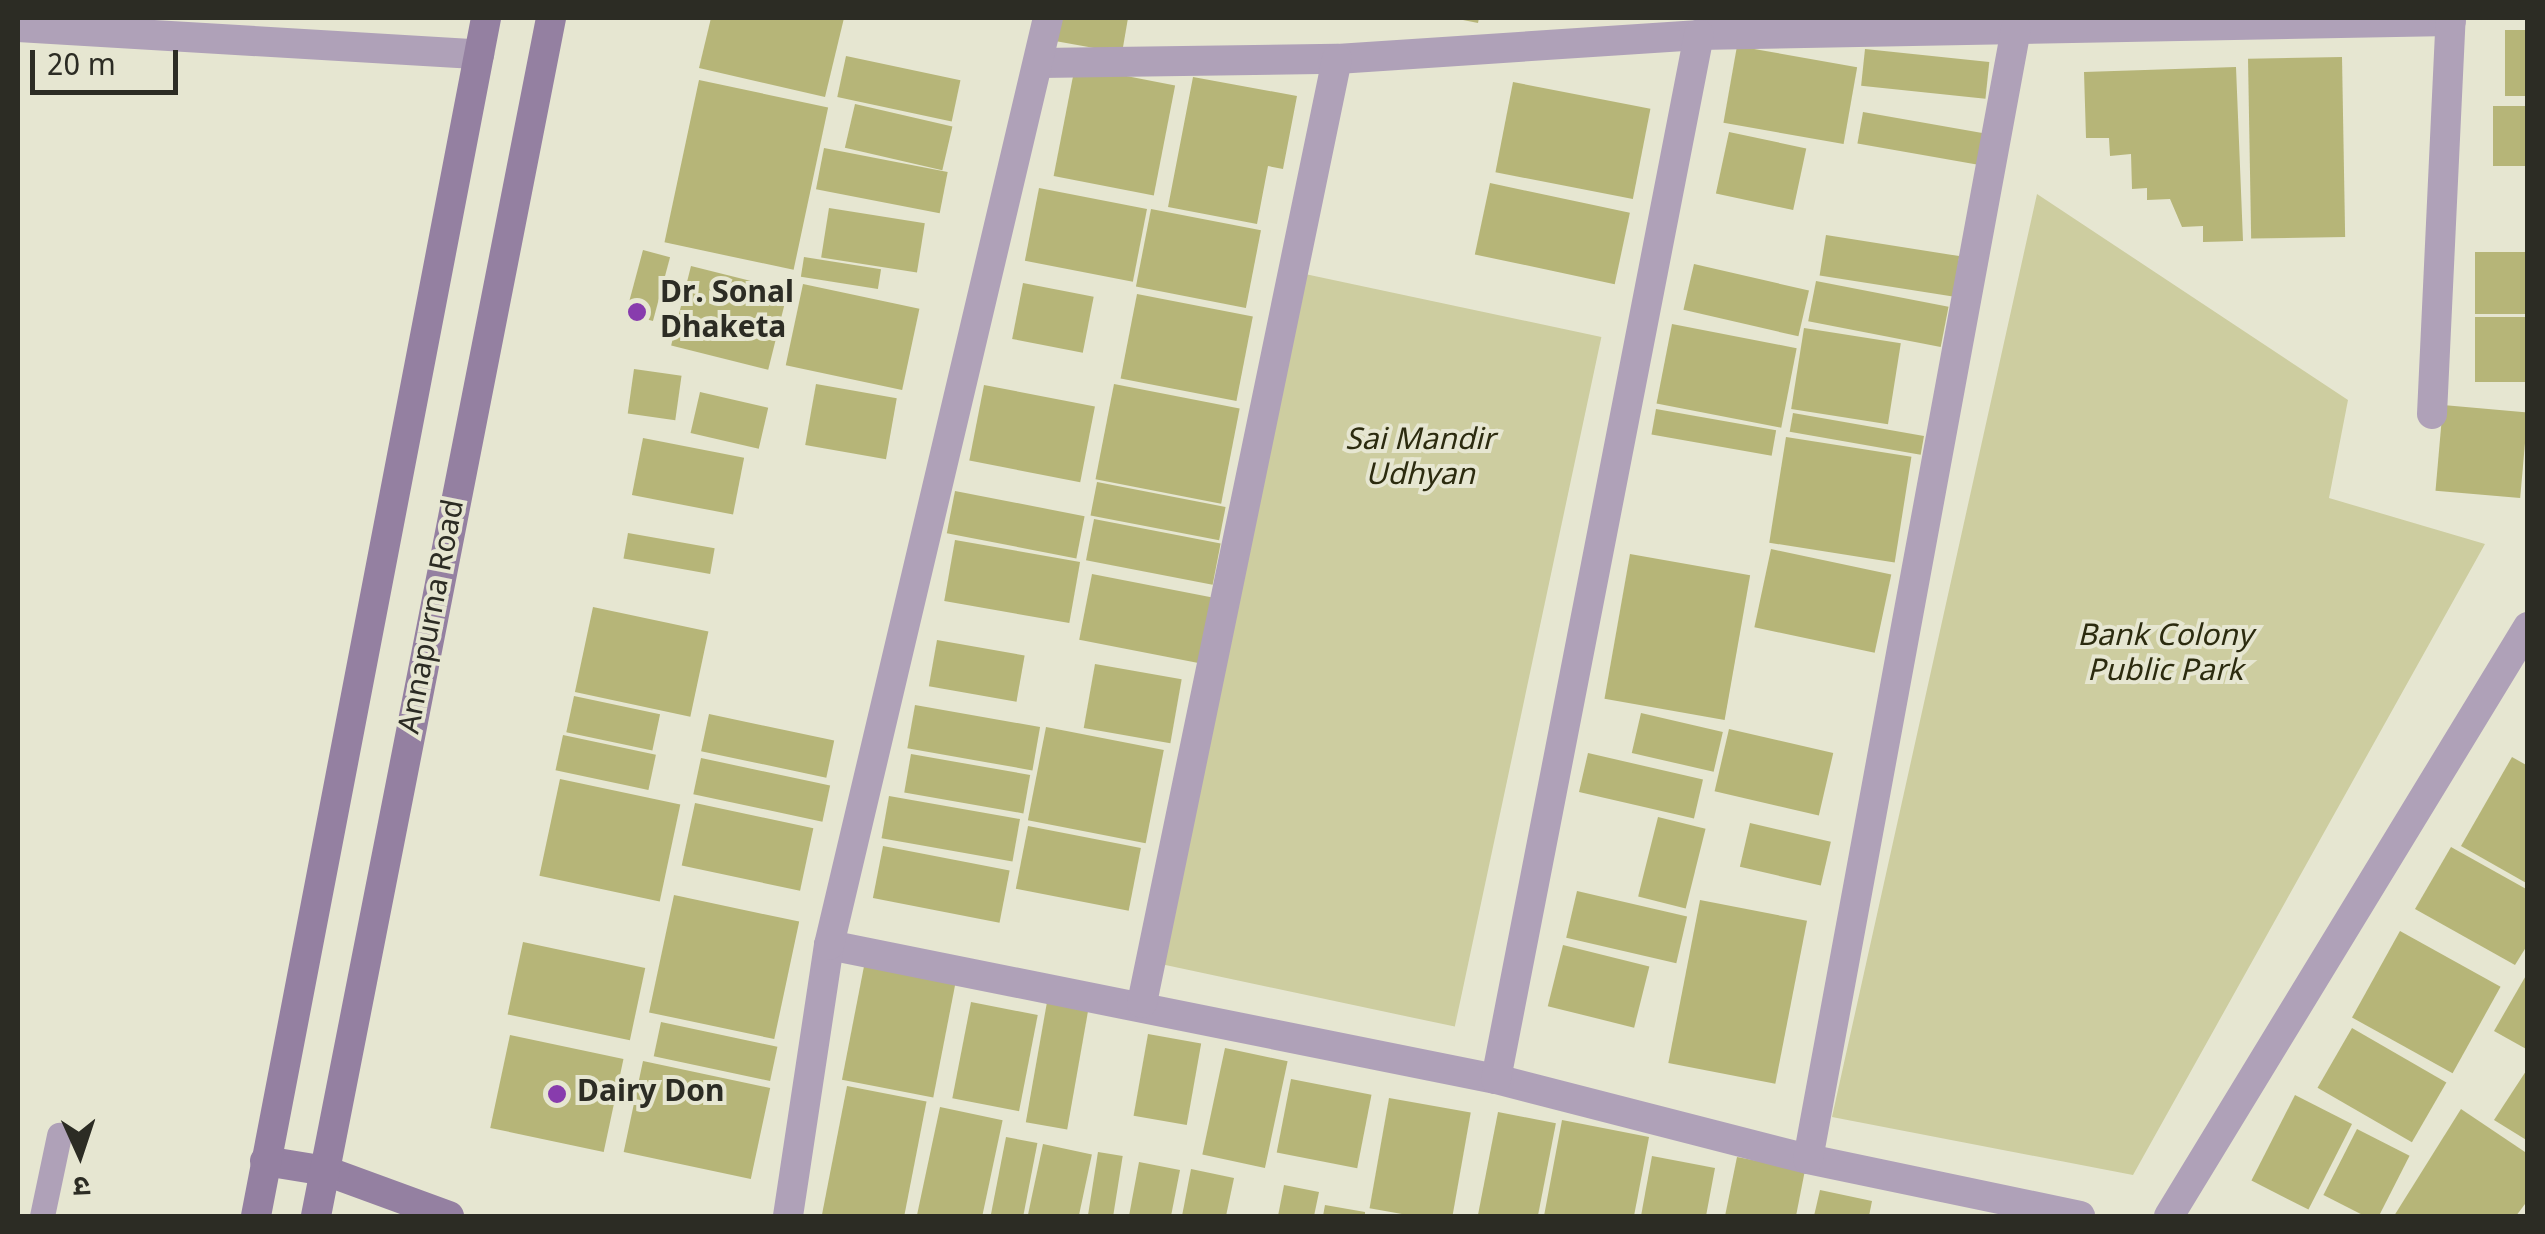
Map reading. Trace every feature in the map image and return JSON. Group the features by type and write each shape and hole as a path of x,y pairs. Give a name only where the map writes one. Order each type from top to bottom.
{"main road":[{"name":"Annapurna Road","path":"256,1216 486,18"},
{"name":"Annapurna Road","path":"316,1216 551,18"},
{"path":"265,1162 326,1171 449,1216"}],"street":[{"path":"788,1216 829,944 1048,18"},
{"path":"1040,64 1337,59 1699,34 2451,19 2432,414"},
{"path":"18,27 479,54"},
{"path":"1808,1159 2016,30"},
{"path":"1496,1079 1699,34"},
{"path":"1142,1003 1337,59"},
{"path":"2169,1216 2528,627"},
{"path":"829,944 1142,1003 1496,1079 1808,1159 2080,1216"}],"lane":[{"path":"42,1216 59,1135"}],"green space":[{"name":"Bank Colony Public Park","path":"2037,194 2348,400 2329,498 2485,544 2133,1175 1832,1117"},
{"name":"Sai Mandir Udhyan","path":"1305,274 1601,337 1455,1027 1158,964"}],"building":[{"path":"711,18 844,18 825,97 699,68"},
{"path":"1059,18 1128,18 1122,53 1055,41"},
{"path":"1453,18 1479,18 1478,23"},
{"path":"2505,30 2528,30 2528,96 2505,96"},
{"path":"1737,46 1857,67 1844,144 1723,123"},
{"path":"1865,49 1989,62 1985,99 1861,86"},
{"path":"846,56 960,80 952,121 837,97"},
{"path":"2342,57 2345,237 2251,239 2248,59"},
{"path":"1075,66 1175,85 1154,195 1054,176"},
{"path":"2236,67 2243,241 2203,242 2203,226 2182,227 2170,199 2147,200 2147,188 2132,189 2131,154 2110,156 2109,138 2086,138 2084,72"},
{"path":"1193,77 1297,96 1283,169 1268,166 1257,224 1168,207"},
{"path":"699,80 828,107 794,270 664,242"},
{"path":"1513,82 1650,109 1633,199 1495,172"},
{"path":"855,104 952,126 942,170 845,148"},
{"path":"2493,106 2528,106 2528,166 2493,166"},
{"path":"1863,112 1985,134 1980,165 1857,144"},
{"path":"1729,132 1806,148 1793,210 1716,194"},
{"path":"824,148 948,172 940,213 816,189"},
{"path":"1490,183 1630,213 1615,284 1475,254"},
{"path":"1039,188 1147,209 1133,282 1025,261"},
{"path":"829,208 925,223 917,273 821,257"},
{"path":"1151,209 1261,230 1246,308 1136,287"},
{"path":"1826,235 1959,256 1953,297 1820,275"},
{"path":"643,250 670,257 653,321 626,314"},
{"path":"2475,252 2528,252 2528,314 2475,314"},
{"path":"804,257 881,269 878,289 801,277"},
{"path":"1694,264 1809,291 1798,336 1683,310"},
{"path":"691,266 788,290 768,370 671,346"},
{"path":"1816,281 1949,307 1941,347 1808,321"},
{"path":"1023,283 1094,297 1083,353 1012,339"},
{"path":"803,284 919,309 902,390 786,365"},
{"path":"1137,294 1253,317 1236,401 1121,378"},
{"path":"2475,317 2528,317 2528,382 2475,382"},
{"path":"1672,324 1797,348 1781,428 1657,404"},
{"path":"1804,328 1901,343 1888,424 1791,409"},
{"path":"634,369 682,376 675,420 628,414"},
{"path":"816,384 897,398 886,459 805,445"},
{"path":"1114,384 1240,408 1221,504 1095,479"},
{"path":"984,385 1095,407 1080,482 969,461"},
{"path":"700,392 768,408 759,449 691,433"},
{"path":"2443,405 2528,412 2520,498 2436,491"},
{"path":"1656,409 1776,430 1772,456 1651,435"},
{"path":"1793,413 1924,436 1921,455 1790,432"},
{"path":"1786,437 1911,457 1895,563 1769,543"},
{"path":"643,438 744,458 733,515 632,495"},
{"path":"1097,482 1226,507 1219,540 1091,515"},
{"path":"955,491 1085,516 1076,558 947,533"},
{"path":"1094,519 1221,544 1213,585 1086,560"},
{"path":"628,533 715,548 710,574 623,559"},
{"path":"955,540 1080,562 1069,623 944,601"},
{"path":"1771,549 1891,575 1875,653 1754,627"},
{"path":"1630,554 1750,575 1725,720 1604,699"},
{"path":"1092,574 1214,598 1201,663 1079,640"},
{"path":"593,607 708,632 690,717 575,692"},
{"path":"937,640 1025,655 1016,702 929,686"},
{"path":"1095,664 1182,679 1170,743 1084,728"},
{"path":"574,696 660,714 652,750 566,732"},
{"path":"915,705 1040,727 1032,770 907,748"},
{"path":"1641,713 1723,732 1714,772 1632,753"},
{"path":"709,714 834,741 826,778 701,751"},
{"path":"1046,727 1164,750 1146,843 1028,820"},
{"path":"1729,729 1833,753 1819,815 1715,791"},
{"path":"563,735 656,755 648,790 556,770"},
{"path":"1588,753 1703,780 1694,819 1579,792"},
{"path":"911,754 1030,775 1023,813 904,792"},
{"path":"2512,757 2528,766 2528,884 2461,846"},
{"path":"701,758 830,785 822,822 693,794"},
{"path":"560,779 680,805 660,901 539,876"},
{"path":"889,796 1020,819 1013,861 882,838"},
{"path":"695,803 813,828 800,891 682,866"},
{"path":"1658,817 1706,829 1686,908 1638,897"},
{"path":"1750,823 1831,842 1821,886 1740,867"},
{"path":"1028,826 1141,848 1129,911 1016,889"},
{"path":"883,846 1010,871 1000,923 873,898"},
{"path":"2451,847 2528,890 2528,944 2515,965 2415,909"},
{"path":"1577,891 1687,916 1676,963 1566,938"},
{"path":"674,895 799,922 774,1039 649,1012"},
{"path":"1700,900 1807,921 1775,1084 1668,1063"},
{"path":"2400,931 2501,987 2453,1073 2352,1018"},
{"path":"523,942 645,968 630,1040 508,1014"},
{"path":"1563,945 1649,967 1634,1028 1548,1006"},
{"path":"866,956 957,974 933,1097 842,1080"},
{"path":"2528,972 2528,1050 2494,1031"},
{"path":"971,1002 1038,1015 1019,1111 952,1098"},
{"path":"1047,1002 1088,1009 1067,1129 1026,1122"},
{"path":"661,1022 777,1047 770,1081 654,1056"},
{"path":"2352,1028 2446,1083 2412,1142 2318,1088"},
{"path":"1148,1034 1201,1043 1187,1125 1134,1116"},
{"name":"Dairy Don","path":"510,1035 623,1059 604,1152 490,1128"},
{"path":"1225,1048 1288,1061 1265,1168 1202,1155"},
{"path":"643,1061 770,1088 751,1179 624,1152"},
{"path":"2528,1068 2528,1141 2494,1120"},
{"path":"1291,1079 1371,1095 1357,1168 1277,1153"},
{"path":"847,1086 927,1101 904,1216 822,1216"},
{"path":"2295,1095 2352,1124 2308,1210 2251,1181"},
{"path":"1389,1098 1471,1112 1452,1216 1413,1216 1370,1208"},
{"path":"940,1107 1003,1120 982,1216 917,1216"},
{"path":"2461,1109 2528,1154 2528,1200 2516,1216 2394,1216"},
{"path":"1498,1112 1556,1123 1538,1216 1478,1216"},
{"path":"1562,1120 1649,1137 1634,1216 1544,1216"},
{"path":"2357,1129 2410,1156 2379,1216 2365,1216 2323,1195"},
{"path":"1006,1137 1037,1143 1023,1216 991,1216"},
{"path":"1043,1144 1092,1154 1079,1216 1028,1215"},
{"path":"1098,1152 1123,1156 1113,1216 1088,1216"},
{"path":"1652,1156 1715,1168 1706,1216 1641,1216"},
{"path":"1737,1157 1805,1170 1796,1216 1725,1216"},
{"path":"1139,1162 1180,1170 1171,1216 1129,1216"},
{"path":"1191,1169 1234,1178 1226,1216 1182,1216"},
{"path":"1284,1185 1319,1192 1314,1216 1278,1216"},
{"path":"1820,1190 1872,1201 1869,1216 1814,1216"},
{"path":"1325,1205 1365,1212 1365,1216 1323,1216"}],"place":[{"name":"Dr. Sonal Dhaketa","path":"637,312"},
{"name":"Dairy Don","path":"557,1094"}]}
